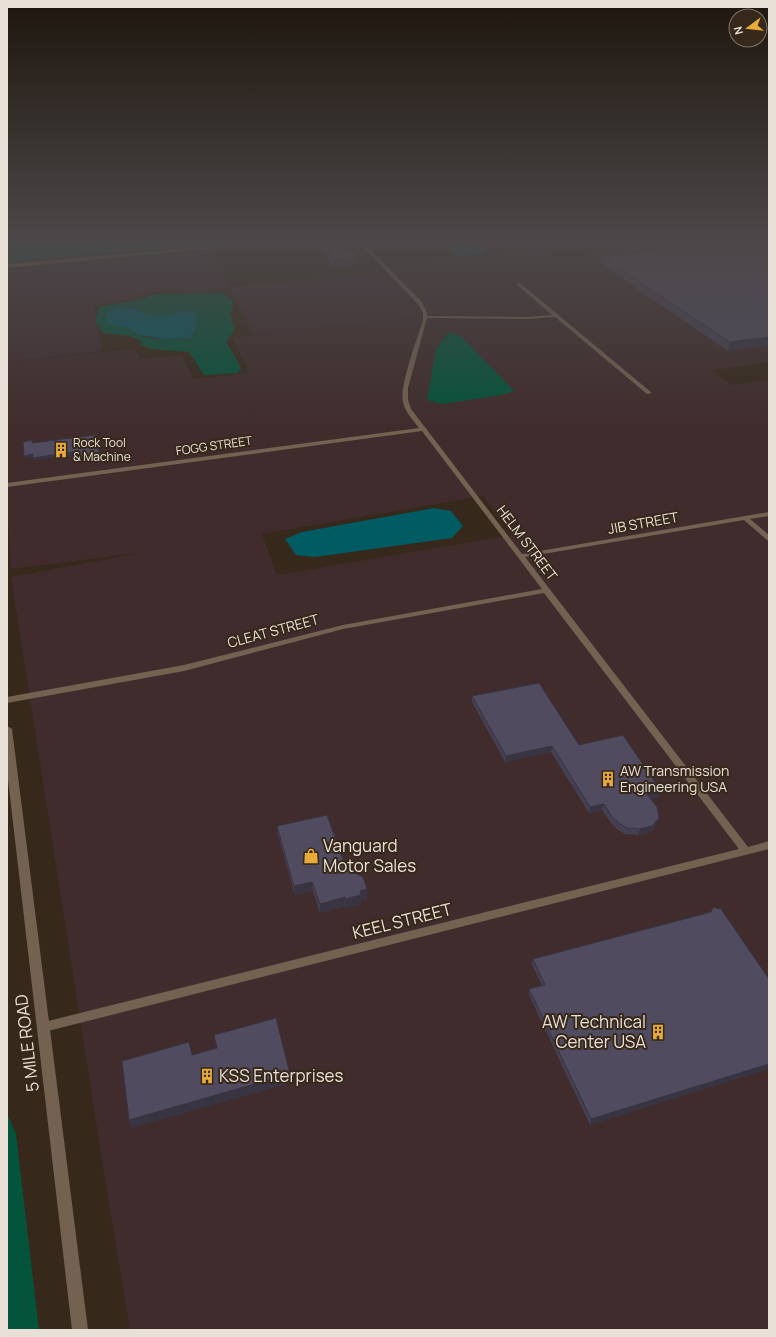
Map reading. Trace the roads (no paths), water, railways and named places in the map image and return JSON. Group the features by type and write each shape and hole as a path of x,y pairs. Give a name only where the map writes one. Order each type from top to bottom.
{"street":[{"path":"419,303 424,310 425,317 528,318 556,316"},
{"path":"541,303 649,393"},
{"name":"HELM STREET","path":"425,317 404,393 408,409 746,851"},
{"name":"FOGG STREET","path":"7,485 423,429"},
{"name":"JIB STREET","path":"520,556 769,514"},
{"path":"745,518 769,539"},
{"name":"CLEAT STREET","path":"7,700 184,668 343,627 547,590"},
{"name":"5 MILE ROAD","path":"8,736 80,1330"},
{"name":"KEEL STREET","path":"44,1027 769,845"}],"water":[{"path":"117,307 135,309 148,314 158,315 166,315 186,310 188,312 197,313 198,315 195,317 195,329 189,338 165,339 139,335 126,328 111,325 106,321 108,312"},
{"path":"434,508 451,511 463,526 452,538 315,557 296,555 285,539 302,532"}],"place":[{"name":"Rock Tool & Machine","path":"61,450"},
{"name":"AW Transmission Engineering USA","path":"608,779"},
{"name":"Vanguard Motor Sales","path":"311,856"},
{"name":"AW Technical Center USA","path":"658,1032"},
{"name":"KSS Enterprises","path":"207,1076"}]}
